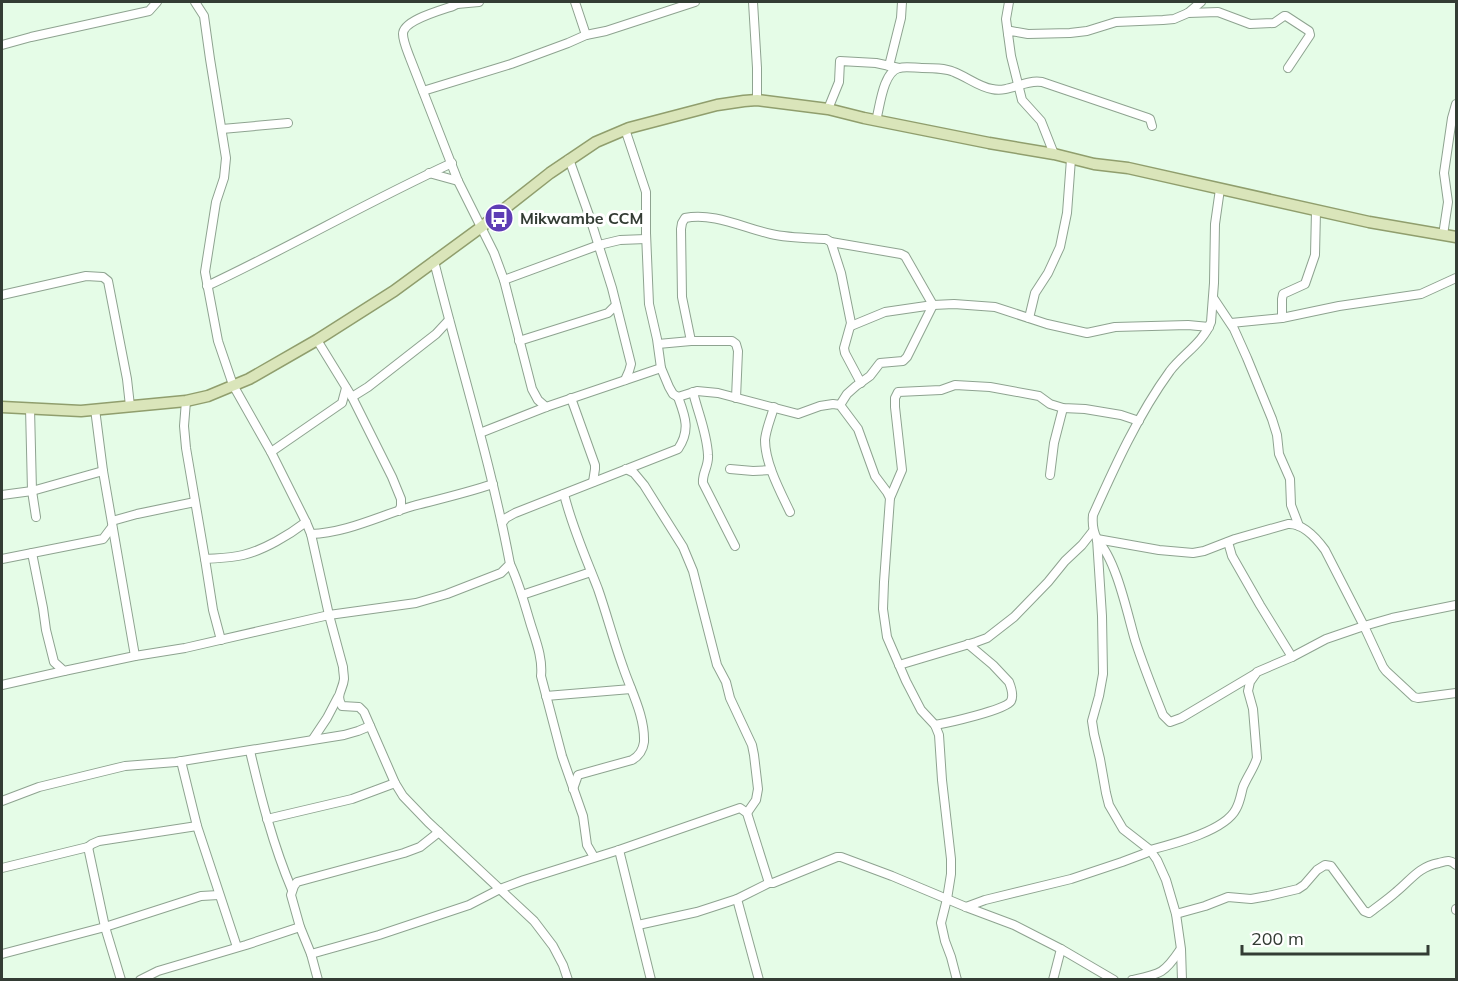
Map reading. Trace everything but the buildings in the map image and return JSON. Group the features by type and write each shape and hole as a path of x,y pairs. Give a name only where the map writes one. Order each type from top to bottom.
{"main road":[{"path":"2,407 81,411 186,401 208,396 249,379 317,340 394,291 569,159 596,142 625,129 707,107 744,101 780,102 828,109 876,121 1054,154 1094,164 1128,168 1369,222 1456,237"}],"street":[{"path":"2,45 149,11 157,2"},
{"path":"195,2 204,16 226,158 224,178 216,202 205,273 218,341 233,385 271,452 306,522 344,676 338,697 313,739"},
{"path":"479,2 457,3 410,23 403,32 410,57 458,181 494,253 504,280 532,389 538,400 546,407"},
{"path":"575,2 586,36"},
{"path":"423,91 511,64 586,36 606,31 668,6 695,2"},
{"path":"753,2 757,100"},
{"path":"889,66 901,18 902,2"},
{"path":"1009,2 1006,19 1011,56 1022,100 1041,121 1054,154"},
{"path":"1188,13 1201,2"},
{"path":"1008,34 1011,31 1028,34 1070,33 1087,31 1113,22 1163,20 1188,13 1218,12 1250,24 1274,23 1287,16 1310,33 1288,68"},
{"path":"828,109 839,82 840,61 951,71 993,90 1007,89 1018,84 1042,82 1148,118 1152,126"},
{"path":"876,121 885,84 891,73 899,68"},
{"path":"1443,235 1448,202 1444,173 1456,104"},
{"path":"222,129 288,123"},
{"path":"502,523 514,513 678,449 682,444 687,424 678,397 669,387 661,368 649,304 646,192 625,129"},
{"path":"569,159 599,245 631,364 640,375"},
{"path":"1029,318 1035,293 1048,273 1060,247 1067,213 1071,159"},
{"path":"207,285 452,163"},
{"path":"429,173 458,181"},
{"path":"1182,980 1181,949 1176,914 1160,865 1150,850 1123,829 1109,805 1094,734 1092,721 1102,674 1102,616 1095,535 1092,525 1093,515 1139,421 1171,370 1193,349 1212,320 1215,224 1220,189"},
{"path":"1282,318 1283,294 1305,284 1315,255 1316,210"},
{"path":"691,341 681,284 682,223 685,218 724,221 772,235 826,239 831,242 901,254 905,256 933,305"},
{"path":"504,280 599,245 620,240 646,239"},
{"path":"831,242 841,273 851,326 844,351 861,383"},
{"path":"434,261 493,484 510,564 518,580 539,652 541,676 562,756 582,816 587,845 594,857"},
{"path":"2,295 86,276 103,277 108,281 130,406"},
{"path":"1231,324 1282,318 1339,306 1421,294 1456,278"},
{"path":"1214,298 1231,324 1272,420 1279,454 1290,479 1291,505 1299,526"},
{"path":"851,326 882,313 954,304 995,306 1047,324 1090,333 1115,327 1188,325 1209,327"},
{"path":"519,341 608,313 616,305"},
{"path":"840,405 847,394 870,376 880,363 903,361 908,357 933,305"},
{"path":"352,397 436,334 449,320"},
{"path":"317,340 352,397 388,468 401,499 399,511"},
{"path":"658,344 732,341 736,344 738,356 736,398"},
{"path":"626,380 631,364"},
{"path":"480,433 571,398 661,368"},
{"path":"957,980 941,923 947,899 951,859 942,780 940,738 935,725 921,710 906,681 887,637 883,609 890,498 902,470 895,395 898,392 940,390 955,385 990,387 1039,396 1050,404 1063,408 1121,415 1139,421"},
{"path":"271,452 342,403 346,388"},
{"path":"678,397 706,391 798,414 820,406 840,405 858,429 873,470 890,498"},
{"path":"693,392 703,424 708,451 709,463 702,478 703,483 735,546"},
{"path":"571,398 596,470 593,482"},
{"path":"186,401 184,433 213,610 221,640"},
{"path":"774,407 765,442 771,470 790,512"},
{"path":"30,408 32,490 36,517"},
{"path":"1050,475 1054,444 1063,408"},
{"path":"95,409 114,541 120,562 135,656"},
{"path":"626,469 634,473 644,485 682,547 693,571 717,665 752,745 758,789 756,800 747,813"},
{"path":"730,469 771,470"},
{"path":"596,470 608,476"},
{"path":"2,495 32,490 103,471"},
{"path":"310,534 334,532 493,484"},
{"path":"564,494 568,512 643,725 643,748 639,754 632,760 578,775 573,789"},
{"path":"401,499 412,507"},
{"path":"103,539 112,524 136,514 195,502"},
{"path":"206,559 243,555 258,550 293,532 306,522"},
{"path":"1095,535 1159,550 1193,553 1288,524 1299,526 1319,542 1325,550 1383,667 1412,696 1418,698 1456,693"},
{"path":"899,665 987,638 1014,617 1061,565 1095,535"},
{"path":"1095,535 1104,547 1117,579 1144,667 1163,715 1172,722 1257,672 1326,639 1392,618 1456,605"},
{"path":"2,560 103,539 114,541"},
{"path":"1228,542 1232,556 1292,657"},
{"path":"32,553 54,662 64,671"},
{"path":"2,685 135,656 185,648 328,615 416,603 447,594 501,573 510,564"},
{"path":"522,595 591,572"},
{"path":"935,725 1003,707 1011,702 1009,682 968,644"},
{"path":"966,907 985,900 1071,879 1215,828 1229,819 1237,808 1244,785 1256,764 1253,709 1248,692 1250,682 1257,672"},
{"path":"1236,684 1248,692"},
{"path":"546,696 631,689"},
{"path":"338,697 342,706 359,707 364,711 395,783 409,804 534,921 553,946 568,980"},
{"path":"2,801 39,787 125,766 182,761 250,751 344,735 370,726"},
{"path":"250,751 262,803 292,890"},
{"path":"182,761 197,826 237,947"},
{"path":"267,819 352,799 395,783"},
{"path":"311,954 362,941 458,909 501,889 737,808 747,813 769,883"},
{"path":"2,868 88,847 99,841 197,826"},
{"path":"318,980 291,895 297,882 405,853 420,847 439,832"},
{"path":"88,847 105,927 121,980"},
{"path":"619,850 651,980"},
{"path":"638,925 681,916 737,899 769,883 841,857 1005,921 1114,980"},
{"path":"1176,914 1228,897 1251,899 1298,889 1325,865 1331,866 1364,911 1369,913 1429,865 1447,861 1453,861 1456,864"},
{"path":"2,954 105,927 201,896 219,895"},
{"path":"737,899 759,980"},
{"path":"140,980 158,971 300,927"},
{"path":"1053,980 1060,949"},
{"path":"1132,980 1159,974 1170,965 1181,949"}],"place":[{"name":"Mikwambe CCM","path":"499,218"}]}
